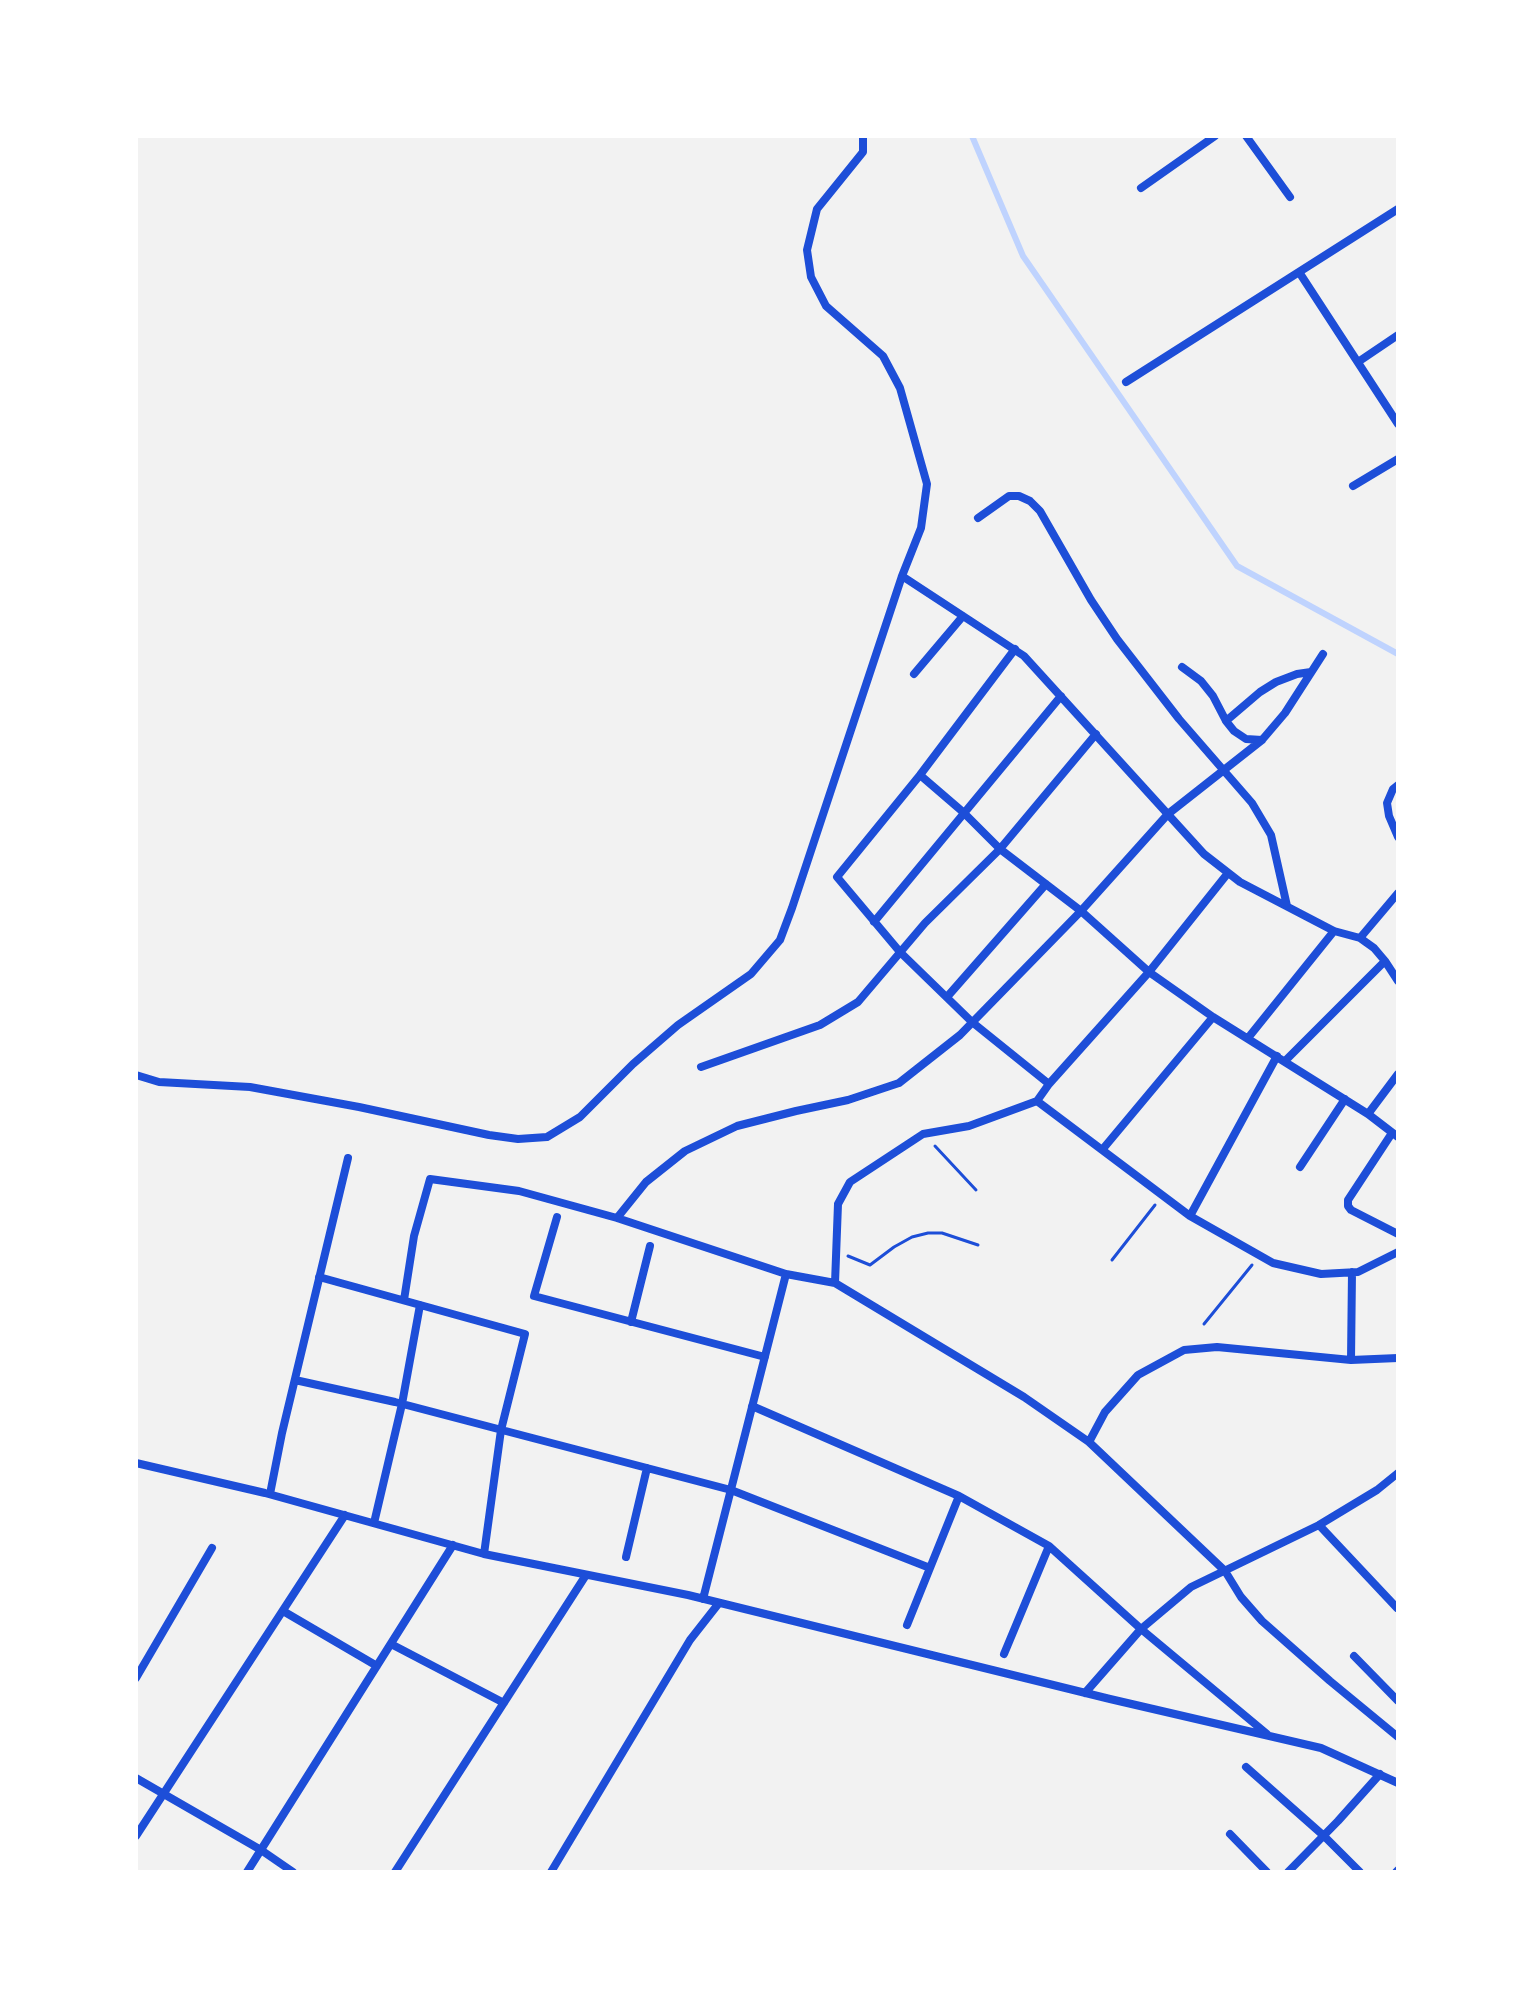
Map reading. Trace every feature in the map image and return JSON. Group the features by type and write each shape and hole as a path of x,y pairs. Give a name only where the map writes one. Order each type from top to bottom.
{"street":[{"path":"136,1075 159,1082 250,1087 489,1135 518,1139 547,1137 580,1117 678,1025 751,974 780,940 902,576 921,528 927,484 900,388 883,356 826,306 811,277 807,250 817,209 863,152 863,136"},
{"path":"1141,188 1215,136"},
{"path":"1246,136 1290,197"},
{"path":"1126,382 1398,209"},
{"path":"1299,272 1398,424"},
{"path":"1358,362 1398,335"},
{"path":"1353,486 1398,459"},
{"path":"978,518 1009,496 1030,501 1040,511 1117,639 1179,719 1252,803 1271,835 1287,906"},
{"path":"902,576 1024,656 1204,854 1240,882 1334,931 1360,938 1374,948 1398,981"},
{"path":"914,674 963,616"},
{"path":"1015,649 920,775 837,877 900,952 972,1022 1049,1084"},
{"path":"617,1218 646,1182 685,1151 737,1126 848,1100 899,1083 960,1035 1081,911 1168,814 1262,740 1285,713 1323,654"},
{"path":"1182,667 1201,681 1234,731 1246,739 1262,740"},
{"path":"1226,721 1276,682 1311,672"},
{"path":"874,922 1061,696"},
{"path":"701,1067 820,1025 858,1002 925,923 1000,849 1096,734"},
{"path":"920,775 1000,849 1081,911 1149,972 1213,1017 1368,1114 1395,1135 1348,1200 1348,1206 1398,1234"},
{"path":"1398,785 1387,803 1398,837"},
{"path":"835,1283 838,1204 850,1182 923,1134 969,1126 1037,1101 1149,972 1228,873"},
{"path":"947,997 1046,884"},
{"path":"1360,938 1398,893"},
{"path":"1248,1038 1334,931"},
{"path":"1190,1216 1281,1058 1385,961"},
{"path":"1102,1150 1213,1017"},
{"path":"1368,1114 1398,1074"},
{"path":"1300,1167 1345,1099"},
{"path":"1037,1101 1190,1216 1273,1263 1321,1274 1358,1272 1398,1252"},
{"path":"270,1494 348,1158"},
{"path":"404,1300 414,1236 430,1179 519,1191 617,1218 786,1274 835,1283 1024,1397 1089,1442 1225,1571 1241,1597 1262,1621 1398,1737"},
{"path":"557,1217 534,1296 765,1357"},
{"path":"631,1322 650,1246"},
{"path":"1351,1360 1352,1272"},
{"path":"703,1599 786,1274"},
{"path":"319,1277 525,1334 501,1430 484,1554"},
{"path":"374,1523 402,1404 420,1305"},
{"path":"1089,1442 1105,1412 1138,1375 1184,1350 1217,1347 1351,1360 1398,1358"},
{"path":"295,1380 402,1404 731,1490 930,1568"},
{"path":"752,1406 959,1496 1049,1546 1141,1629 1271,1737"},
{"path":"136,1463 270,1494 484,1554 703,1599 1321,1748 1398,1783"},
{"path":"626,1557 647,1468"},
{"path":"1085,1693 1141,1629 1191,1587 1319,1525 1377,1490 1398,1473"},
{"path":"907,1625 959,1496"},
{"path":"136,1836 345,1515"},
{"path":"1319,1525 1397,1608"},
{"path":"247,1872 453,1545"},
{"path":"1004,1654 1049,1546"},
{"path":"136,1678 212,1548"},
{"path":"395,1872 586,1575"},
{"path":"551,1872 690,1640 719,1603"},
{"path":"283,1611 377,1666"},
{"path":"391,1644 504,1703"},
{"path":"1354,1656 1398,1701"},
{"path":"1246,1767 1360,1872"},
{"path":"1288,1872 1380,1774"},
{"path":"136,1778 261,1850 293,1872"},
{"path":"1230,1834 1267,1872"}],"path":[{"path":"923,1134 976,1190"},
{"path":"1112,1260 1162,1195"},
{"path":"837,1252 870,1265 912,1237 928,1233 942,1233 978,1245"},
{"path":"1204,1324 1260,1256"}],"waterway":[{"path":"972,136 1023,256 1237,566 1398,654"}]}
